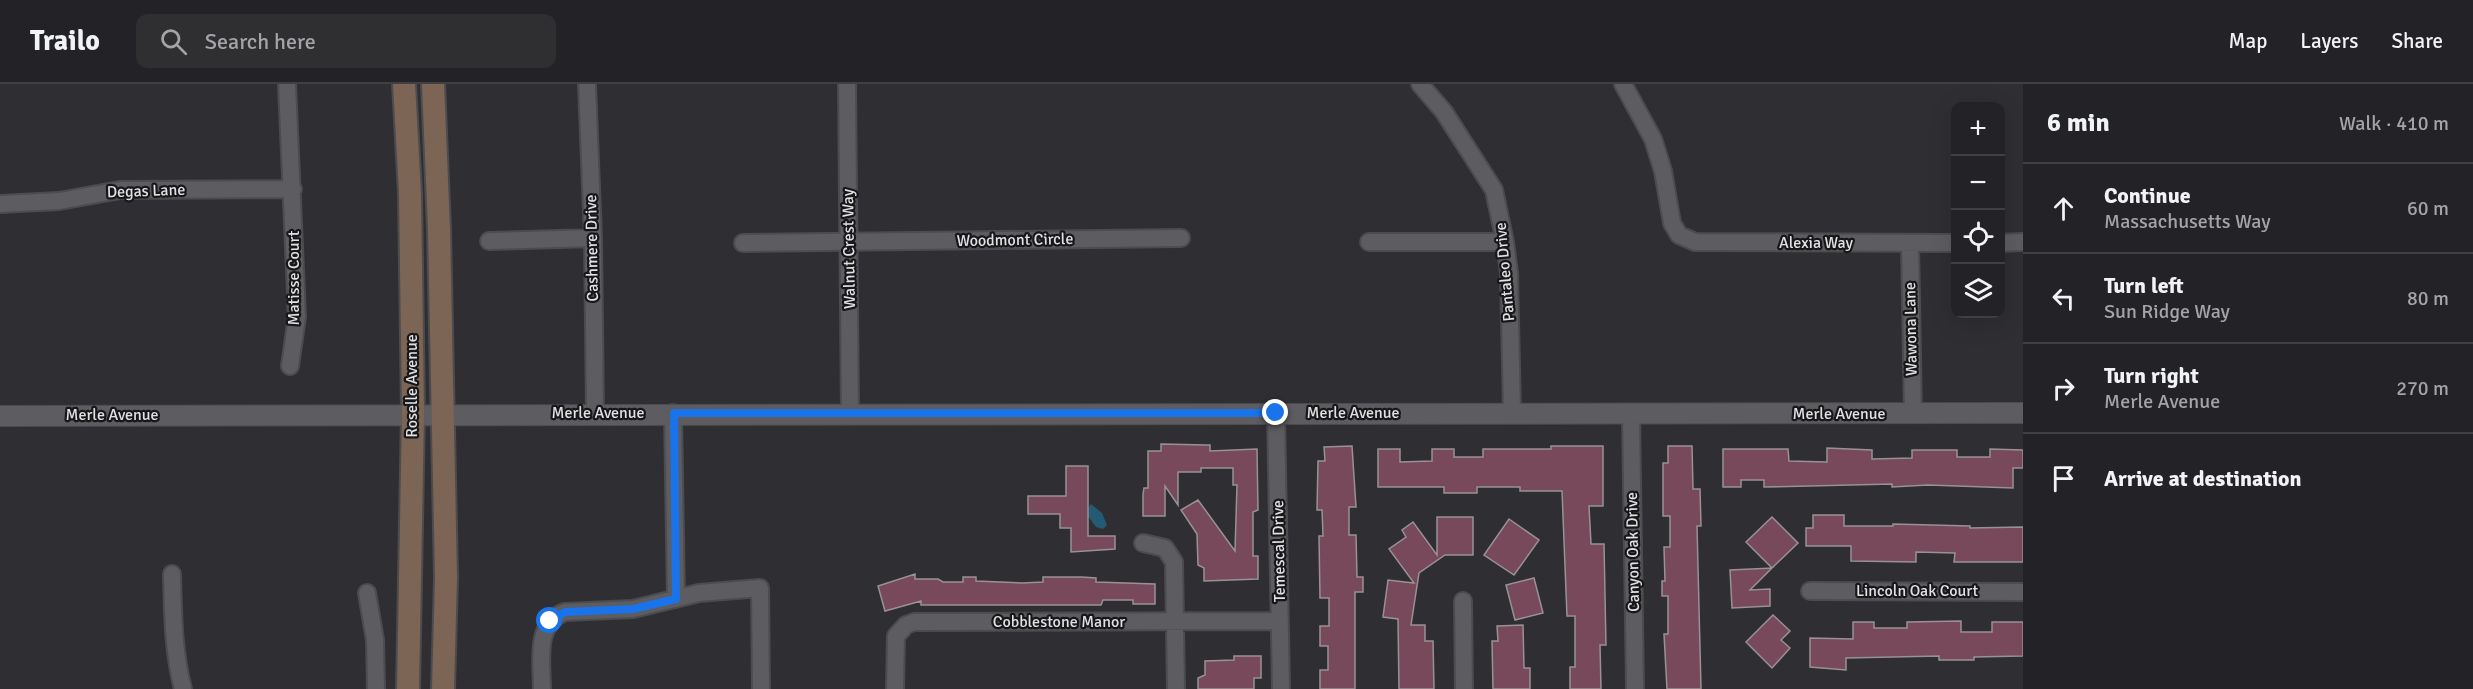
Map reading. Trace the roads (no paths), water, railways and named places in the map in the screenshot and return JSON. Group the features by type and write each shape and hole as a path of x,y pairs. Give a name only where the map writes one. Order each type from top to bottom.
{"main road":[{"name":"Roselle Avenue","path":"404,84 410,205 413,413 408,689"},
{"name":"Roselle Avenue","path":"433,84 439,229 446,578 443,689"}],"street":[{"name":"Matisse Court","path":"287,84 297,317 290,366"},
{"name":"Cashmere Drive","path":"587,84 593,238 595,413"},
{"name":"Walnut Crest Way","path":"847,84 850,413"},
{"name":"Pantaleo Drive","path":"1420,84 1444,112 1494,190 1506,242 1512,413"},
{"name":"Alexia Way","path":"1623,84 1653,140 1663,171 1672,223 1679,235 1695,242 1951,243"},
{"name":"Degas Lane","path":"0,204 59,201 120,190 293,189"},
{"path":"489,241 593,238"},
{"name":"Woodmont Circle","path":"742,243 1181,238"},
{"path":"1369,242 1506,242"},
{"path":"2005,243 2023,242"},
{"name":"Wawona Lane","path":"1910,244 1912,414"},
{"name":"Merle Avenue","path":"0,416 413,413 2023,413"},
{"path":"674,413 676,599"},
{"name":"Temescal Drive","path":"1276,413 1281,689"},
{"name":"Canyon Oak Drive","path":"1631,414 1635,689"},
{"path":"1143,543 1157,544 1165,548 1172,556 1176,689"},
{"path":"172,574 173,624 177,664 183,689"},
{"path":"542,689 543,636 550,621 565,612 633,609 699,593 760,588 761,689"},
{"name":"Lincoln Oak Court","path":"1810,591 2023,592"},
{"path":"367,593 375,640 376,689"},
{"path":"1463,602 1464,689"},
{"name":"Cobblestone Manor","path":"895,689 896,636 906,625 914,622 1280,621"}],"water":[{"path":"1091,504 1102,513 1107,525 1103,529 1096,527 1085,512"}]}
